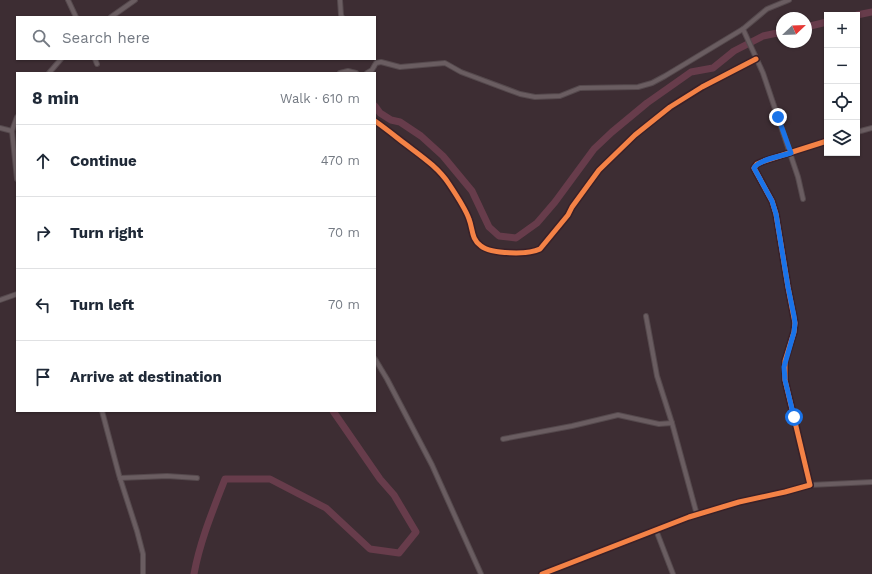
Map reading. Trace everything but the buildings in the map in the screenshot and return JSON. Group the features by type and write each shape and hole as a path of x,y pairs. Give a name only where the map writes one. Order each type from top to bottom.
{"street":[{"path":"68,0 76,16"},
{"path":"112,16 135,0"},
{"path":"340,0 341,16"},
{"path":"369,72 372,70 376,63 381,62 400,67 445,63 461,72 520,94 535,97 560,96 580,88 638,87 652,83 665,76 743,30 767,9 789,0"},
{"path":"743,30 763,73 791,153 803,199"},
{"path":"376,122 420,154 441,173 469,218 473,236 481,247 490,250 508,252 535,252 540,249 568,215 572,207 599,170 635,135 670,107 702,86 756,59"},
{"path":"50,72 60,60"},
{"path":"95,60 97,64"},
{"path":"16,120 12,132 16,170"},
{"path":"0,128 12,132"},
{"path":"860,131 872,128"},
{"path":"810,485 785,380 785,361 794,332 795,323 777,220 772,201 754,168 757,164 764,161 824,142"},
{"path":"0,300 16,294"},
{"path":"646,316 657,376 672,423 697,514"},
{"path":"376,361 432,465 481,574"},
{"path":"102,412 120,478 138,532 143,554 143,574"},
{"path":"503,439 572,426 618,415 659,424 672,423"},
{"path":"120,478 167,476 197,478"},
{"path":"542,574 697,514 740,502 810,485 872,482"},
{"path":"656,530 673,574"}],"waterway":[{"path":"860,14 872,12"},
{"path":"812,26 824,23"},
{"path":"376,107 380,113 391,120 400,122 421,136 443,156 472,191 489,227 499,236 516,238 537,223 555,202 594,149 647,103 691,72 713,68 734,51 763,36 776,33"},
{"path":"194,574 203,538 225,479 270,479 326,508 370,549 399,553 416,532 394,495 380,479 334,412"}],"cycle path":[{"path":"376,122 440,172 465,211 475,240 481,246 493,251 510,253 534,251 540,249 568,215 572,207 599,170 635,135 670,107 702,87 756,59"},
{"path":"542,574 689,517 739,502 810,485 785,380 785,361 794,332 795,323 776,214 772,201 754,168 757,164 764,161 824,142"}],"route":[{"path":"778,117 791,153 764,161 757,164 754,168 772,201 776,214 794,316 794,332 784,367 785,380 794,417"}]}
